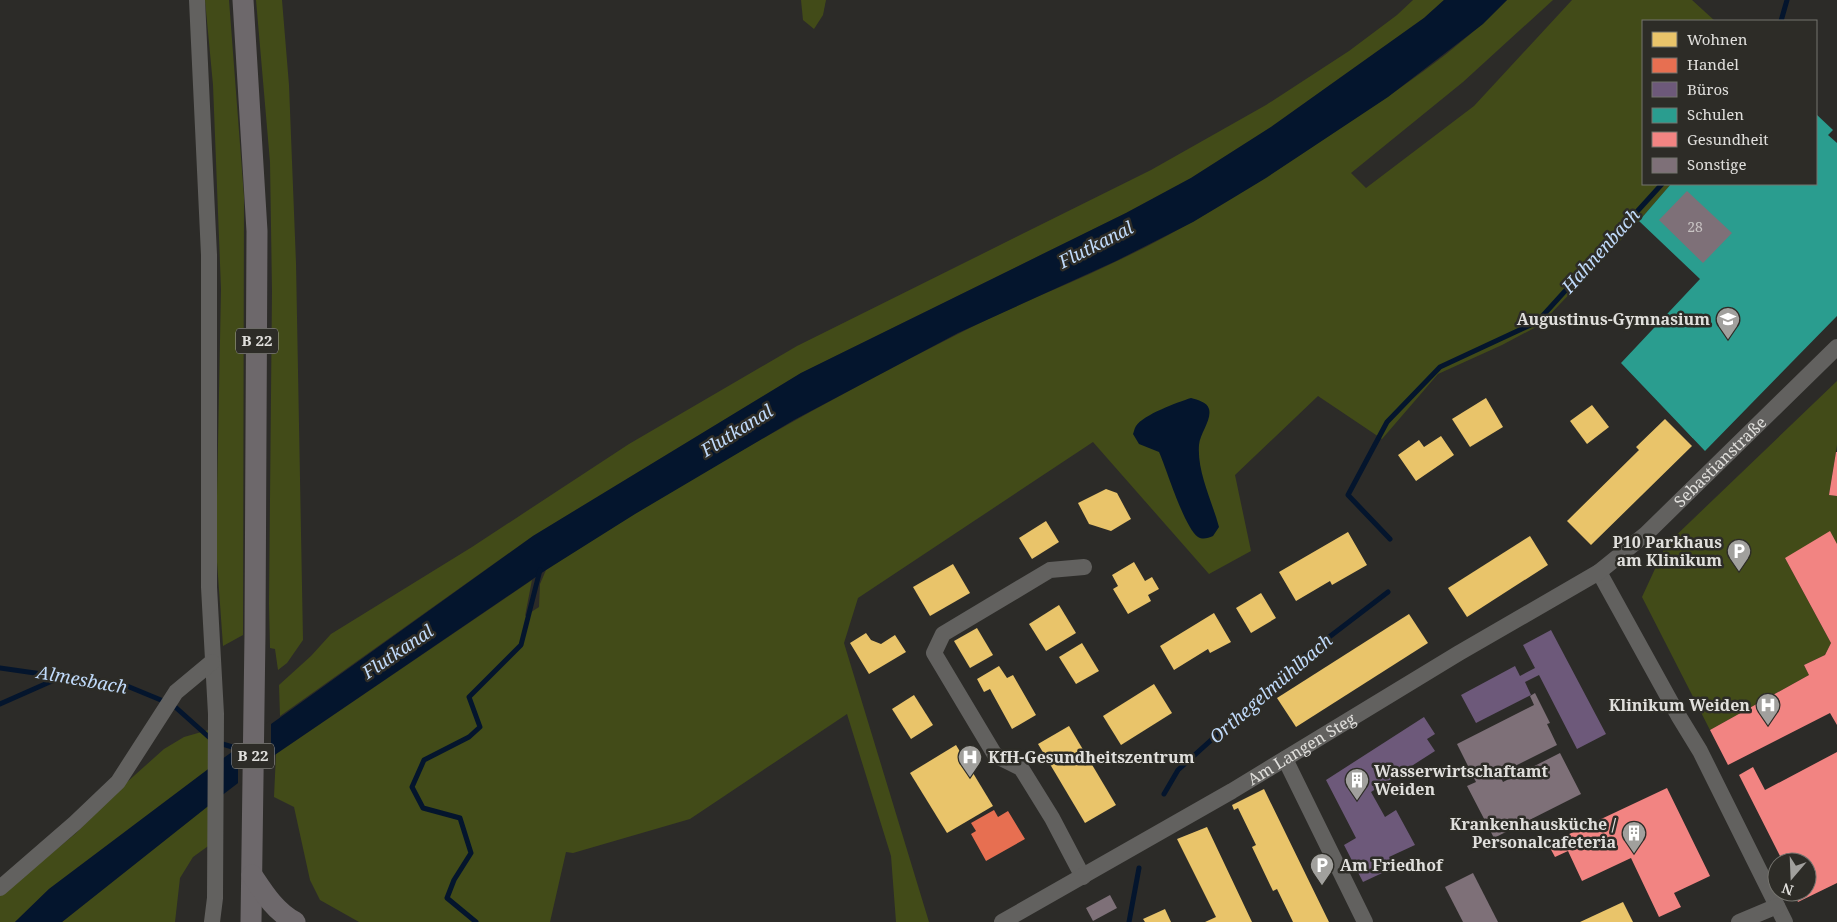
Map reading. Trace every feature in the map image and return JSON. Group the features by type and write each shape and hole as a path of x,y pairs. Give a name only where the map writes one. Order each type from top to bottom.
{"main road":[{"name":"B 22","path":"243,0 257,231 251,922"},
{"path":"252,875 268,899 287,918 294,922"}],"street":[{"path":"197,0 209,255 209,577 216,714 216,898 212,922"},
{"name":"Sebastianstraße","path":"1600,572 1646,534 1837,347"},
{"path":"1084,567 1050,570 943,634 934,653 996,755 1021,768 1052,818 1084,877"},
{"path":"1600,572 1678,715 1700,751 1786,922"},
{"name":"Am Langen Steg","path":"1002,922 1084,877 1285,759 1451,657 1600,572"},
{"path":"0,888 75,824 118,782 176,692 212,662"},
{"path":"1285,759 1365,922"},
{"path":"1739,922 1777,906"}],"green space":[{"path":"205,0 229,0 244,197 243,635 223,646 216,548 221,289 213,85"},
{"path":"256,0 282,0 289,85 296,263 303,640 287,663 278,670 275,649 270,648 269,604 272,291 270,162"},
{"path":"801,0 826,0 823,15 814,29 803,20"},
{"path":"1413,0 1444,0 1424,18 1271,127 1191,178 1126,213 801,373 533,536 280,716 279,685 311,656 331,634 472,547 629,444 797,346 1151,170 1266,105 1349,51 1397,15"},
{"path":"1507,0 1553,0 1463,82 1351,173 1366,188 1474,106 1572,0 1692,0 1714,20 1642,20 1642,185 1670,185 1639,221 1540,325 1502,345 1438,374 1382,439 1318,396 1235,475 1251,551 1209,574 1093,442 858,598 844,643 929,922 896,922 891,856 847,714 690,819 573,853 566,852 550,922 359,922 320,900 310,880 294,807 274,797 276,754 532,580 525,616 539,607 540,584 546,570 646,507 748,447 956,335 1144,248 1227,202 1379,103 1446,54"},
{"path":"1837,381 1837,445 1829,495 1837,496 1837,544 1785,558 1831,643 1825,655 1804,665 1809,675 1710,730 1642,597 1666,545"},
{"path":"212,729 211,767 49,889 15,922 0,922 0,896 75,834 126,783 164,749 184,737"},
{"path":"212,803 211,844 193,857 180,878 175,922 62,922"}],"water":[{"name":"Flutkanal","path":"1444,0 1507,0 1483,24 1388,97 1266,178 1193,222 1116,261 958,333 794,420 635,514 546,570 276,754 62,922 15,922 49,889 211,767 533,536 801,373 1126,213 1191,178 1271,127 1424,18"},
{"path":"1191,398 1202,402 1209,409 1207,422 1200,440 1199,455 1200,466 1219,527 1213,536 1205,538 1198,537 1187,522 1159,452 1139,444 1133,434 1136,426 1146,418 1161,409"}],"pier":[{"path":"271,720 271,761 238,787 238,744"}],"building: Wohnen":[{"path":"1690,295 1697,301 1638,363 1700,432 1693,438 1626,364"},
{"path":"1486,398 1503,427 1470,447 1452,419"},
{"path":"1592,405 1609,427 1587,444 1570,421"},
{"path":"1665,419 1692,446 1591,545 1567,521 1639,450 1636,447"},
{"path":"1441,436 1454,455 1416,481 1398,455 1419,440 1424,447"},
{"path":"1106,489 1117,493 1131,519 1111,531 1089,524 1078,503"},
{"path":"1046,521 1059,542 1032,559 1019,538"},
{"path":"1348,532 1367,565 1332,585 1330,581 1296,601 1279,572"},
{"path":"1530,536 1548,565 1467,617 1448,588"},
{"path":"1134,562 1145,581 1152,577 1159,589 1148,595 1151,601 1128,614 1113,589 1118,586 1112,575"},
{"path":"953,564 970,593 930,616 913,587"},
{"path":"1261,593 1276,618 1251,633 1236,608"},
{"path":"1059,605 1076,633 1046,651 1029,624"},
{"path":"1214,613 1231,642 1210,653 1208,649 1174,670 1160,646"},
{"path":"1409,614 1428,643 1296,727 1277,698"},
{"path":"977,628 993,655 970,668 954,641"},
{"path":"866,633 871,640 881,644 895,635 906,652 869,674 850,643"},
{"path":"1082,643 1099,671 1076,684 1059,657"},
{"path":"999,666 1007,678 1013,675 1036,715 1012,729 990,689 984,692 977,679"},
{"path":"1154,684 1172,713 1121,745 1103,716"},
{"path":"914,695 933,725 911,739 892,709"},
{"path":"1069,726 1116,805 1085,823 1038,744"},
{"path":"956,745 993,806 947,833 910,773"},
{"path":"1264,789 1329,922 1293,922 1277,889 1273,891 1252,847 1256,845 1238,808 1234,810 1232,805"},
{"path":"1207,827 1252,922 1205,922 1216,917 1177,839"},
{"path":"1623,902 1633,922 1580,922"},
{"path":"1165,909 1171,922 1145,922 1143,919"}],"building: Handel":[{"path":"994,810 998,817 1008,811 1025,839 986,861 971,834 976,831 971,823"}],"building: Büros":[{"path":"1551,630 1606,734 1577,749 1539,675 1525,682 1531,695 1476,723 1461,695 1515,666 1520,676 1535,668 1523,645"},
{"name":"Wasserwirtschaftamt Weiden","path":"1424,717 1435,734 1427,739 1435,751 1371,792 1385,817 1396,810 1415,845 1389,857 1395,867 1363,882 1344,845 1356,838 1326,780"}],"building: Schulen":[{"name":"Augustinus-Gymnasium","path":"1817,115 1833,130 1828,135 1837,143 1837,316 1705,451 1621,363 1700,279 1639,221 1670,185 1817,185"}],"building: Gesundheit":[{"path":"1837,452 1837,496 1829,495"},
{"name":"Klinikum Weiden","path":"1830,531 1837,544 1837,725 1830,713 1728,765 1710,730 1809,675 1804,665 1825,655 1831,643 1785,558"},
{"path":"1837,752 1837,883 1817,893 1817,852 1778,852 1739,775 1753,767 1765,790"},
{"name":"Krankenhausküche / Personalcafeteria","path":"1667,788 1710,876 1674,893 1681,907 1659,917 1631,858 1582,881 1568,851 1555,857 1548,844"}],"building: Sonstige":[{"path":"1687,191 1732,233 1703,263 1659,220"},
{"path":"1535,693 1550,723 1547,724 1557,745 1499,774 1503,782 1560,753 1581,794 1494,838 1467,786 1476,782 1457,744 1534,705 1530,696"},
{"path":"1473,873 1498,922 1463,922 1445,887"},
{"path":"1110,895 1117,908 1093,921 1086,908"}],"waterway":[{"name":"Hahnenbach","path":"1781,20 1787,0"},
{"name":"Hahnenbach","path":"1390,539 1348,495 1387,422 1440,367 1537,322 1661,185"},
{"path":"476,922 447,898 454,880 471,853 460,818 423,808 412,787 424,760 469,737 480,727 469,697 521,645 540,570"},
{"name":"Orthegelmühlbach","path":"1164,794 1178,770 1303,657 1388,592"},
{"name":"Almesbach","path":"0,668 49,675 66,675 127,686 173,705 211,739"},
{"path":"0,704 61,677"},
{"name":"Almesbach","path":"219,743 236,748"},
{"name":"Orthegelmühlbach","path":"1129,922 1139,868"}],"place":[{"name":"Augustinus-Gymnasium","path":"1728,340"},
{"name":"P10 Parkhaus am Klinikum","path":"1739,572"},
{"name":"Klinikum Weiden","path":"1768,726"},
{"name":"KfH-Gesundheitszentrum","path":"970,778"},
{"name":"Wasserwirtschaftamt Weiden","path":"1357,801"},
{"name":"Krankenhausküche / Personalcafeteria","path":"1634,854"},
{"name":"Am Friedhof","path":"1322,886"}]}
